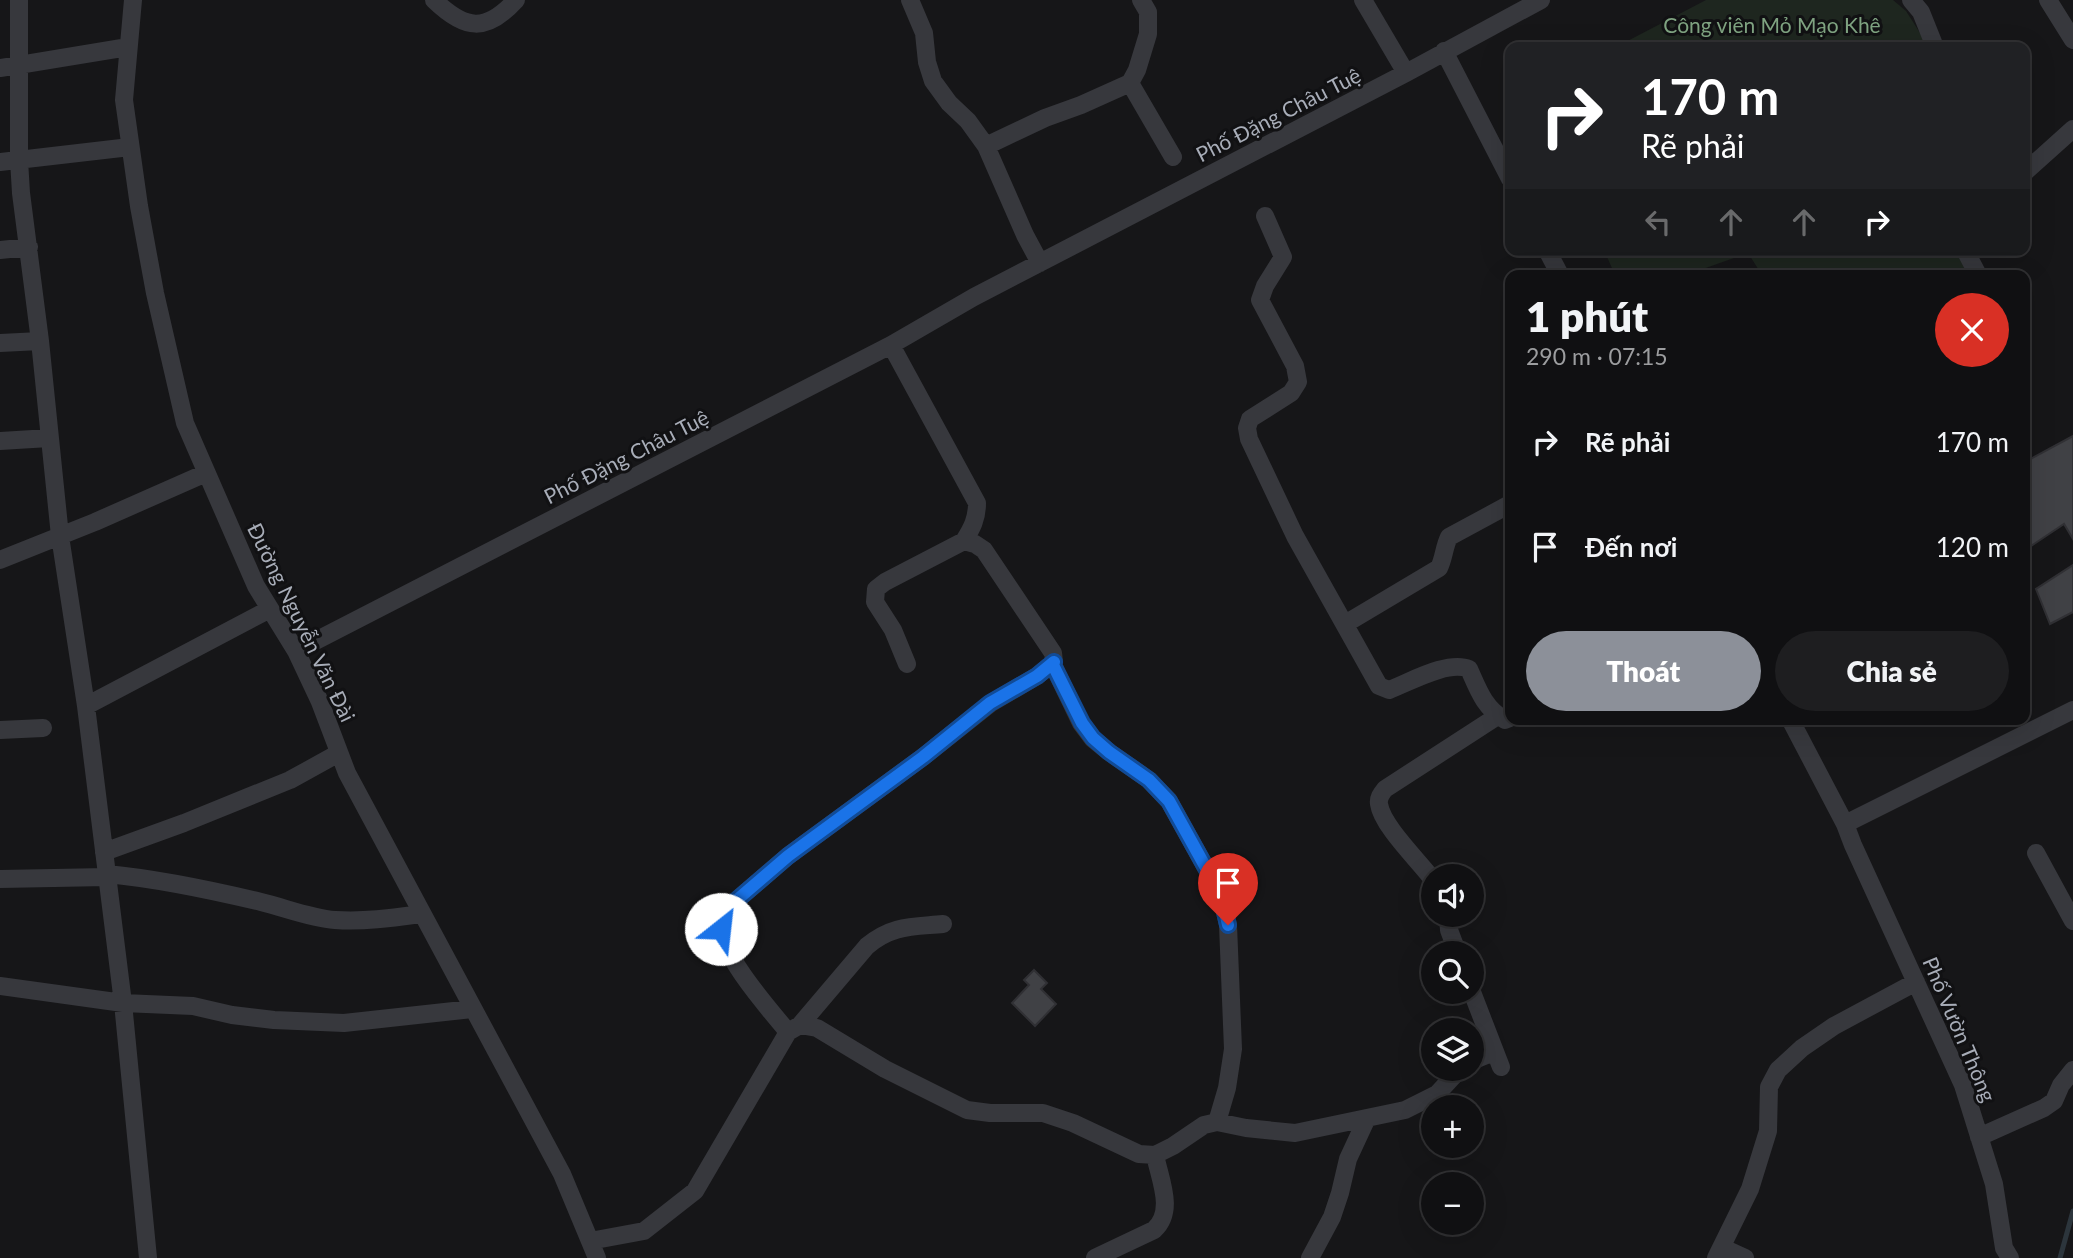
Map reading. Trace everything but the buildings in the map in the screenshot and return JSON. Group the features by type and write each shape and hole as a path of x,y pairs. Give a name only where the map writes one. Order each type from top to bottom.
{"street":[{"path":"19,0 21,193 40,341 60,536 86,706 123,1003 148,1258"},
{"name":"Đường Nguyễn Văn Đài","path":"132,0 124,100 130,148 155,293 185,423 256,586 296,651 320,702 347,772 562,1174 597,1258"},
{"path":"434,0 449,14 463,21 483,24 505,12 516,0"},
{"path":"910,0 924,33 927,62 933,81 986,146 1037,264"},
{"path":"986,146 1130,83 1148,34 1148,12 1141,0"},
{"path":"1363,0 1406,73"},
{"name":"Phố Đặng Châu Tuệ","path":"296,651 891,345 974,297 1541,0"},
{"path":"1912,0 1922,12 1933,42"},
{"path":"2048,0 2073,40"},
{"path":"0,68 128,47"},
{"path":"1444,51 1505,169"},
{"path":"1130,83 1173,157"},
{"path":"2030,168 2073,129"},
{"path":"0,162 130,148"},
{"path":"1265,216 1283,257 1265,286 1260,300 1295,366 1298,382 1291,393 1250,419 1247,428 1249,439 1295,536 1379,686 1389,690 1446,667 1461,665 1469,669 1482,699 1503,716"},
{"path":"0,250 29,247"},
{"path":"0,343 40,341"},
{"path":"891,345 977,503 974,524 964,541 876,589 875,602 893,630 907,664"},
{"path":"0,441 49,438"},
{"path":"0,560 206,472"},
{"path":"1345,624 1439,568 1449,537 1505,506"},
{"path":"964,541 984,550 1053,653 1053,665 1082,723 1093,738 1149,780 1169,801 1221,895 1228,925 1233,1049 1227,1088 1217,1122"},
{"path":"86,706 270,609"},
{"path":"1054,662 1037,676 990,703 923,757 788,856 724,911 721,929 728,949 752,987 794,1029 817,1028 885,1069 967,1110 1043,1113 1073,1123 1139,1154 1155,1156 1204,1125 1217,1122 1295,1133 1405,1110 1437,1094 1449,1081"},
{"path":"1845,824 2073,710"},
{"path":"1421,867 1407,851 1382,813 1380,796 1385,789 1493,719 1503,716"},
{"name":"Phố Vườn Thông","path":"1793,725 1845,824 1963,1084 1994,1184 2004,1248 2010,1258"},
{"path":"0,730 43,729"},
{"path":"104,852 290,780 339,753"},
{"path":"2036,853 2073,921"},
{"path":"0,879 107,875 148,878 263,902 331,920 362,921 421,914"},
{"path":"590,1241 645,1231 695,1191 794,1029 867,946 890,930 943,924"},
{"path":"1745,1258 1719,1253 1750,1189 1769,1131 1769,1087 1778,1070 1802,1048 1834,1026 1916,982"},
{"path":"0,986 123,1003 193,1006 232,1015 274,1020 344,1023 472,1009"},
{"path":"1484,1024 1497,1059 1484,1060"},
{"path":"1979,1137 2054,1101 2061,1085 2073,1070"},
{"path":"1310,1258 1332,1217 1348,1159 1367,1118"},
{"path":"1096,1258 1154,1230 1160,1224 1166,1207 1155,1156"}],"green space":[{"name":"Công viên Mỏ Mạo Khê","path":"1706,0 1893,0 1906,11 1926,42 1626,42"},
{"path":"1607,256 1740,256 1700,270 1613,270"},
{"path":"1750,256 1974,256 1979,270 1759,270"}],"waterway":[{"path":"2060,1258 2073,1211"}],"route":[{"path":"721,929 724,911 788,856 923,757 990,703 1037,676 1054,662 1053,665 1082,723 1093,738 1149,780 1169,801 1221,895 1228,925"}]}
